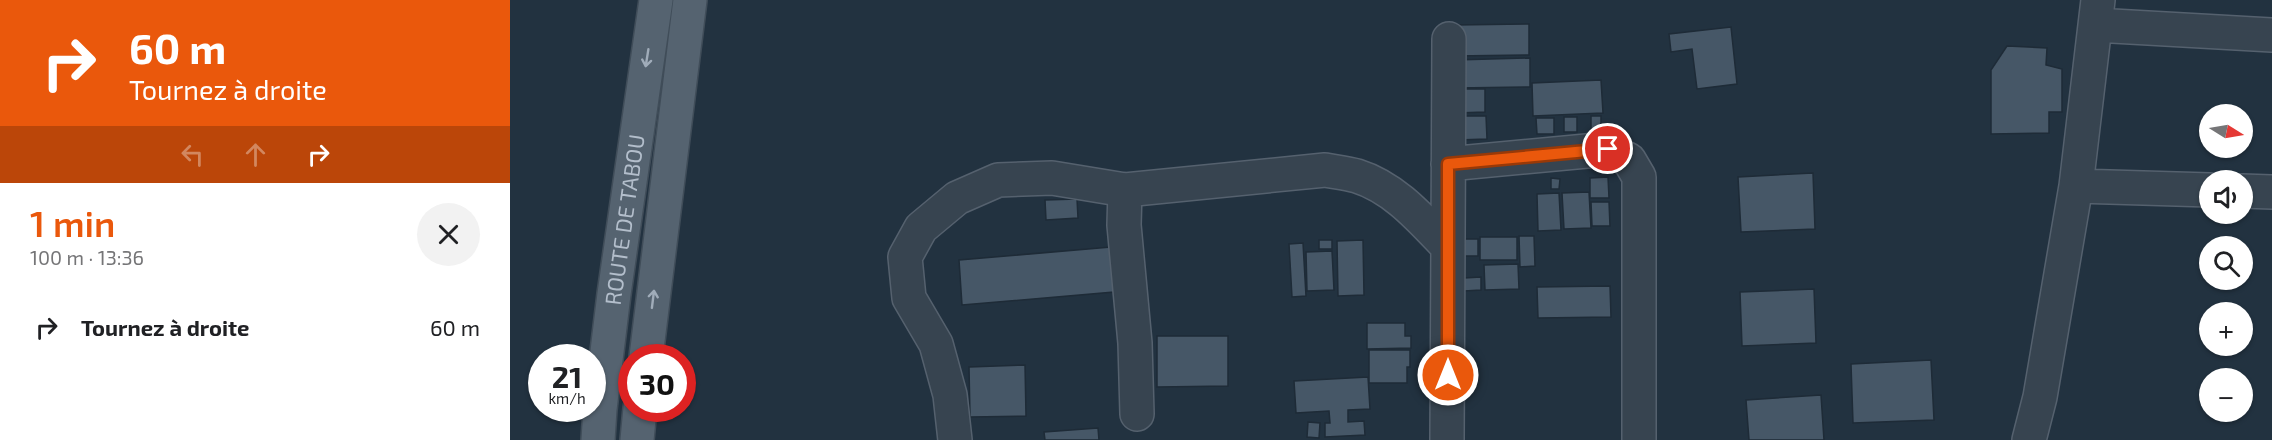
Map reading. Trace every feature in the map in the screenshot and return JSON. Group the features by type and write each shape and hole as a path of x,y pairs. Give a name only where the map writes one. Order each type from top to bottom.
{"main road":[{"name":"ROUTE DE TABOU","path":"598,440 631,163 656,0"},
{"name":"ROUTE DE TABOU","path":"648,344 690,0"},
{"path":"637,440 639,422"}],"street":[{"path":"2029,440 2040,397 2076,186 2097,13 2272,35"},
{"path":"1447,440 1449,39"},
{"path":"1448,164 1608,149 1629,160 1640,177 1639,440"},
{"path":"955,440 950,395 936,344 909,298 905,257 921,228 957,198 998,180 1052,178 1125,190 1325,170 1357,176 1390,191 1415,212 1448,247"},
{"path":"2076,186 2199,190"},
{"path":"1125,190 1124,225 1135,343 1137,414"},
{"path":"2253,191 2272,192"}],"building":[{"path":"1529,24 1529,55 1454,56 1454,25"},
{"path":"1731,27 1737,84 1697,89 1692,49 1671,52 1669,34"},
{"path":"2007,46 2047,48 2046,65 2062,69 2062,112 2049,112 2049,133 1991,134 1991,70"},
{"path":"1530,58 1530,87 1455,88 1455,60"},
{"path":"1601,80 1603,113 1533,116 1532,83"},
{"path":"1455,89 1485,89 1485,112 1456,113"},
{"path":"1457,116 1486,116 1487,139 1457,140"},
{"path":"1591,116 1601,116 1601,133 1591,133"},
{"path":"1564,117 1577,117 1577,132 1564,132"},
{"path":"1536,118 1554,118 1554,134 1537,134"},
{"path":"1813,173 1815,229 1741,232 1738,177"},
{"path":"1608,177 1609,198 1590,198 1590,178"},
{"path":"1551,178 1560,179 1559,189 1551,189"},
{"path":"1589,192 1591,228 1564,229 1562,193"},
{"path":"1559,193 1561,230 1538,231 1537,194"},
{"path":"1077,199 1078,218 1046,220 1045,200"},
{"path":"1591,202 1609,202 1610,226 1592,226"},
{"path":"1519,236 1534,236 1535,266 1520,267"},
{"path":"1480,237 1517,237 1517,260 1480,260"},
{"path":"1462,239 1478,239 1478,256 1462,256"},
{"path":"1319,240 1332,240 1332,249 1319,249"},
{"path":"1363,240 1364,295 1338,296 1337,241"},
{"path":"1303,243 1306,296 1292,297 1289,244"},
{"path":"1111,247 1114,292 962,305 959,260"},
{"path":"1332,251 1334,290 1307,291 1306,252"},
{"path":"1518,264 1519,289 1485,290 1484,265"},
{"path":"1481,277 1481,290 1464,291 1464,278"},
{"path":"1610,286 1611,317 1538,318 1537,287"},
{"path":"1814,289 1816,343 1742,346 1740,292"},
{"path":"1367,323 1405,323 1405,336 1411,336 1411,348 1367,349"},
{"path":"1157,336 1228,336 1228,386 1157,387"},
{"path":"1369,350 1410,350 1407,383 1369,383"},
{"path":"1931,360 1934,420 1853,423 1851,364"},
{"path":"1025,365 1026,416 970,417 969,367"},
{"path":"1368,377 1370,409 1348,410 1348,422 1364,421 1365,435 1325,437 1325,423 1330,423 1329,411 1296,413 1294,381"},
{"path":"1821,395 1824,440 1749,440 1746,400"},
{"path":"1308,422 1320,423 1319,438 1307,437"},
{"path":"1098,428 1099,440 1045,440 1044,432"}],"route":[{"path":"1448,375 1448,164 1608,149"}]}
